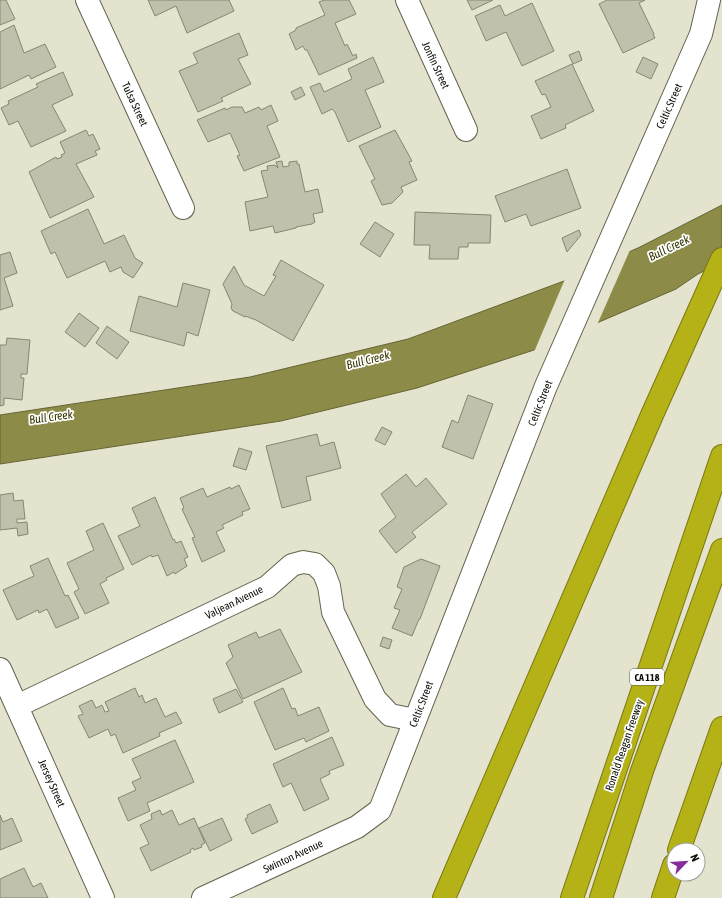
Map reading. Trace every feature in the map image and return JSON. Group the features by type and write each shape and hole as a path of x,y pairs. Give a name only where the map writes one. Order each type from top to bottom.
{"highway":[{"path":"444,898 680,351 722,259"},
{"name":"Ronald Reagan Freeway","path":"572,898 722,456"},
{"name":"CA 118","path":"601,898 642,771 722,550"},
{"path":"682,842 722,728"},
{"path":"663,898 668,882"}],"street":[{"name":"Tulsa Street","path":"87,0 183,208"},
{"name":"Jonfin Street","path":"407,0 466,130"},
{"name":"Celtic Street","path":"380,810 546,386 701,34 709,0"},
{"name":"Valjean Avenue","path":"17,706 267,587 292,565 303,562 315,564 324,574 331,592 333,612 375,699 390,715 415,720"},
{"name":"Jersey Street","path":"0,669 104,898"},
{"name":"Swinton Avenue","path":"203,898 356,827 380,810"}],"water":[{"name":"Bull Creek","path":"722,205 722,262 698,274 676,289 534,350 417,388 281,421 0,464 0,415 250,377 408,339 564,281 640,247"}],"pier":[{"path":"630,250 597,325 534,352 565,279"}],"building":[{"path":"0,0 6,0 15,19 0,25"},
{"path":"148,0 229,0 234,11 187,33 176,6 155,16"},
{"path":"324,0 349,0 356,14 335,23 345,46 347,44 353,56 356,54 357,58 319,75 307,50 305,50 303,46 296,50 289,34 296,30 296,28 325,15 319,2"},
{"path":"467,0 493,0 472,10"},
{"path":"607,0 645,0 639,3 655,38 623,53 599,4"},
{"path":"532,3 554,51 522,66 506,32 486,41 475,16 500,5 505,16"},
{"path":"14,25 24,53 45,44 56,67 31,79 29,75 0,89 0,32"},
{"path":"239,33 248,55 238,59 251,84 221,98 223,101 198,112 179,71 198,63 193,53"},
{"path":"579,51 582,60 573,64 569,55"},
{"path":"373,57 384,82 365,90 381,127 348,142 335,112 332,109 322,114 310,87 320,83 324,92 352,79 348,69"},
{"path":"643,57 658,64 651,79 636,72"},
{"path":"572,64 594,111 565,125 566,128 541,139 531,116 551,107 545,94 542,95 535,81"},
{"path":"63,72 73,95 52,105 66,131 31,147 18,121 9,125 1,108 9,104 8,101 38,87 36,84"},
{"path":"301,87 305,95 295,100 291,92"},
{"path":"271,105 278,121 267,126 280,157 244,171 237,156 240,155 230,133 208,142 197,120 225,108 226,110 232,107 242,107 245,113 259,107 261,110"},
{"path":"86,130 89,136 93,134 100,149 95,151 97,155 76,164 94,197 50,218 29,172 56,157 57,159 62,157 61,155 65,153 60,142"},
{"path":"395,130 412,161 409,162 417,180 401,187 403,192 392,203 382,205 371,181 375,179 359,146"},
{"path":"282,161 283,167 289,166 289,162 297,161 305,192 318,189 323,212 313,214 315,222 312,224 275,233 273,226 250,231 245,202 268,197 261,171 268,170 267,166 275,165 278,168 276,162"},
{"path":"567,169 581,208 531,226 526,214 505,222 495,196"},
{"path":"88,209 104,244 124,235 135,258 143,263 133,278 123,272 121,267 110,272 105,261 67,278 55,252 51,254 41,231"},
{"path":"415,212 491,215 490,243 468,243 468,247 459,247 458,259 429,259 430,245 414,245"},
{"path":"375,222 394,234 380,257 360,244"},
{"path":"579,230 581,235 567,252 562,238"},
{"path":"10,252 17,273 4,278 13,306 0,310 0,255"},
{"path":"281,260 324,285 293,341 256,320 245,317 233,311 231,308 232,304 223,284 234,266 244,285 264,296 276,276 273,275"},
{"path":"183,283 210,290 198,336 187,332 184,346 130,331 139,296 177,307"},
{"path":"79,313 99,328 85,347 65,332"},
{"path":"107,326 129,342 117,359 96,343"},
{"path":"7,338 30,340 27,374 21,374 21,378 24,378 22,400 4,398 4,405 0,406 0,345 6,345"},
{"path":"468,395 493,404 473,459 442,447 452,420 458,423"},
{"path":"382,427 392,432 385,445 375,440"},
{"path":"317,434 320,446 334,442 341,468 306,477 311,500 282,508 266,446"},
{"path":"239,448 252,452 246,470 233,466"},
{"path":"406,474 416,487 426,478 447,504 412,532 416,537 396,553 379,531 396,517 381,494"},
{"path":"239,485 250,509 242,512 243,515 222,525 224,528 216,532 225,551 202,562 192,538 195,537 182,509 184,508 180,498 203,488 207,497 230,487 231,489"},
{"path":"13,493 14,501 23,500 25,519 17,519 17,523 27,522 28,534 18,536 17,528 0,530 0,495"},
{"path":"155,497 173,540 174,539 176,543 181,541 188,557 184,559 187,566 175,574 174,572 167,576 158,555 152,557 151,555 132,565 118,536 140,526 132,508"},
{"path":"103,523 124,569 106,578 107,580 100,584 109,603 85,614 74,592 79,589 67,563 94,550 86,531"},
{"path":"48,558 65,596 68,595 79,618 56,628 47,609 39,613 38,610 17,620 3,590 34,576 30,566"},
{"path":"421,559 440,566 412,636 392,628 400,610 394,608 402,589 397,587 404,567"},
{"path":"280,629 302,672 243,699 226,663 233,657 228,645 256,632 259,638"},
{"path":"383,637 392,640 389,649 380,646"},
{"path":"135,688 139,697 142,695 145,703 156,698 165,717 176,712 182,723 159,733 160,736 123,753 115,734 111,736 108,729 89,738 78,716 83,714 79,706 92,700 96,708 102,705 105,712 109,711 105,702"},
{"path":"283,688 292,709 295,708 298,716 319,707 329,731 306,742 304,738 275,750 254,702"},
{"path":"236,689 243,702 219,713 213,699"},
{"path":"332,737 344,765 329,771 330,774 320,779 329,799 304,811 291,783 283,787 273,764"},
{"path":"175,740 194,782 147,803 150,811 128,821 118,798 136,790 132,782 141,778 132,759"},
{"path":"270,804 278,822 252,834 245,819 248,817 247,815"},
{"path":"160,810 162,815 172,810 179,825 194,818 205,843 201,845 202,847 194,850 193,848 190,850 191,852 151,871 140,848 149,844 140,825 152,819 151,814"},
{"path":"0,815 3,822 12,818 22,841 0,850"},
{"path":"222,818 232,840 210,851 199,828"},
{"path":"24,868 33,887 41,883 48,898 0,898 0,879"}]}
